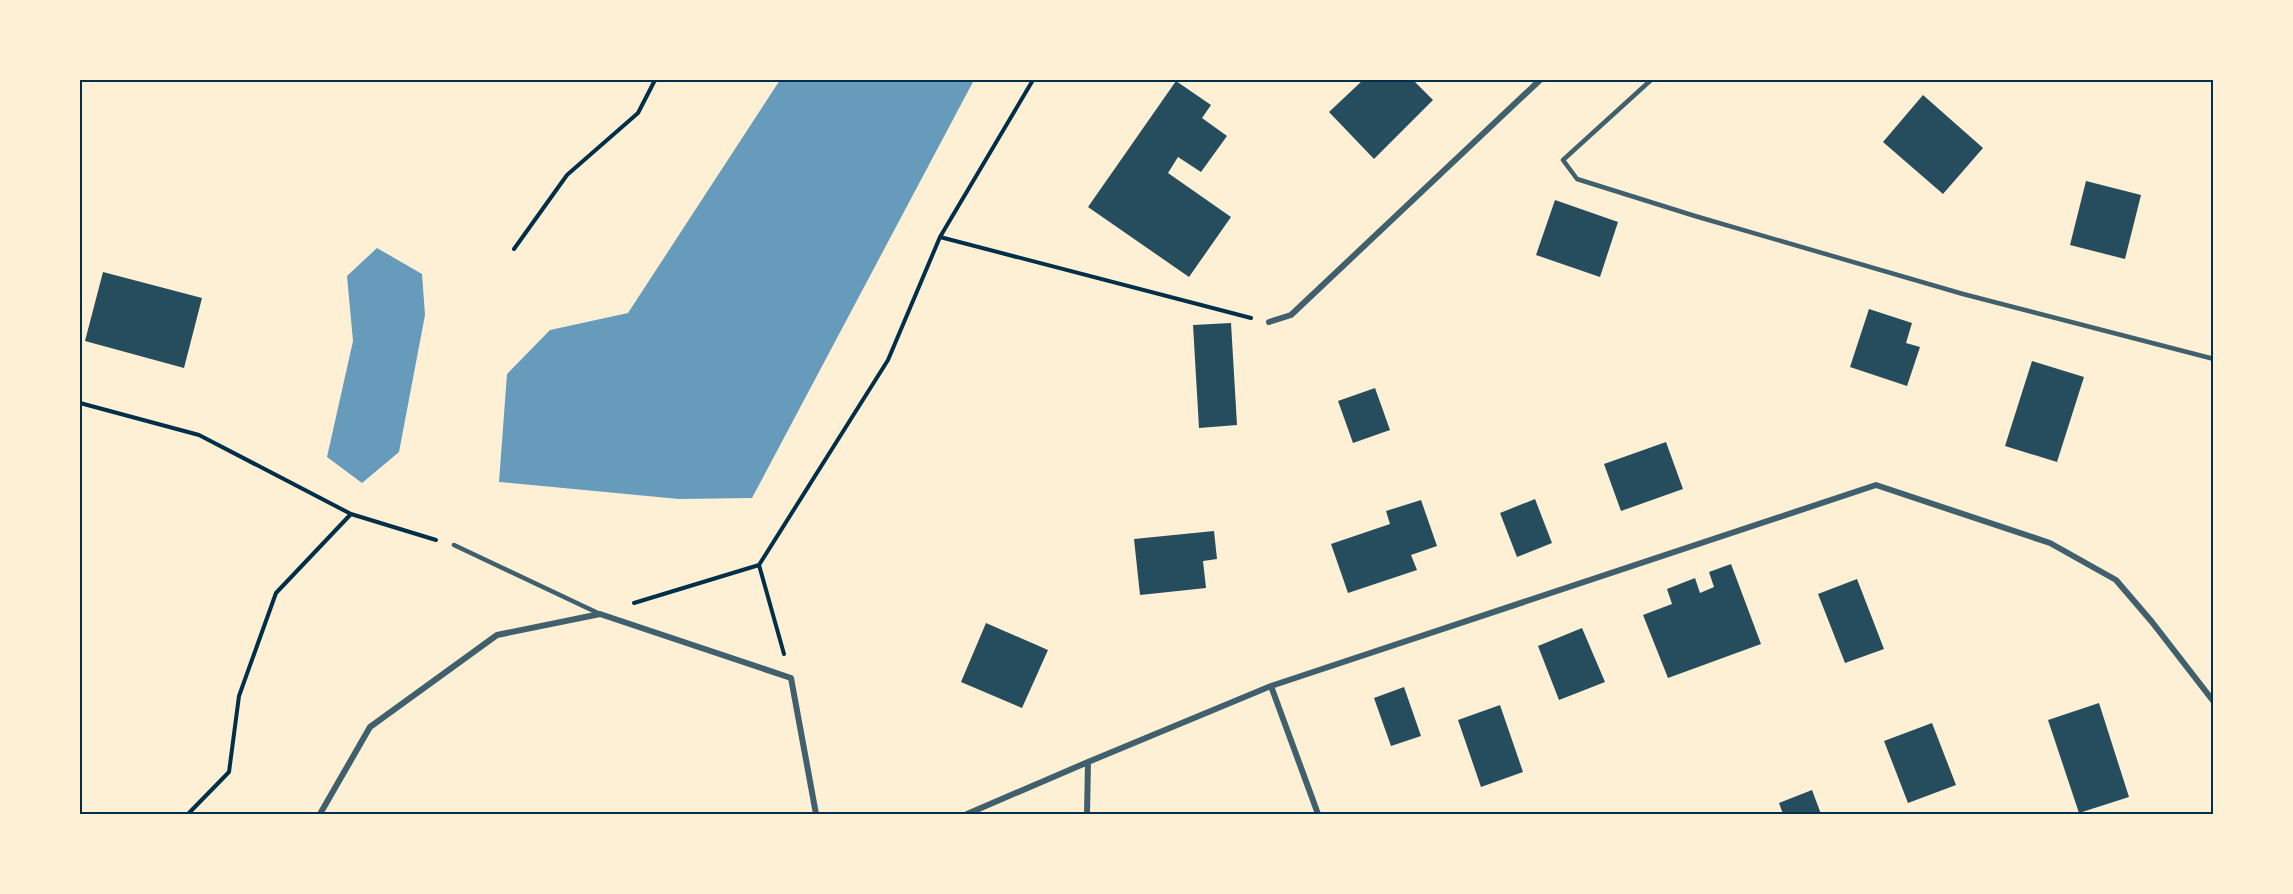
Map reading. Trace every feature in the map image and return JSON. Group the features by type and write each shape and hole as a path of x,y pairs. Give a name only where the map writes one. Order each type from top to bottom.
{"street":[{"path":"1269,322 1291,315 1540,80"},
{"path":"967,814 1271,686 1876,486 2050,543 2116,579 2214,702"},
{"path":"320,814 370,727 488,641 497,635 600,614 791,678 816,814"},
{"path":"1271,686 1318,814"},
{"path":"1086,814 1088,762"}],"lane":[{"path":"1651,80 1563,160 1577,179 1963,294 2214,359"},
{"path":"454,546 600,614"}],"path":[{"path":"514,249 567,175 638,113 655,80"},
{"path":"600,614 759,565 888,360 940,237 1033,80"},
{"path":"940,237 1269,322"},
{"path":"80,403 199,435 351,514 454,546"},
{"path":"188,814 229,772 239,696 276,592 351,514"},
{"path":"759,565 791,678"}],"water":[{"path":"780,80 974,80 752,498 679,499 499,482 507,374 550,330 628,313"},
{"path":"377,248 422,274 425,315 399,452 362,483 327,457 353,341 347,276"}],"building":[{"path":"1363,80 1413,80 1433,100 1374,159 1329,112"},
{"path":"1176,81 1211,105 1202,118 1227,136 1201,172 1178,157 1168,173 1231,217 1189,277 1088,207"},
{"path":"1923,95 1983,148 1943,194 1883,142"},
{"path":"2086,181 2141,195 2125,259 2070,245"},
{"path":"1555,200 1618,222 1600,277 1536,255"},
{"path":"103,272 202,298 184,368 85,341"},
{"path":"1869,309 1912,323 1906,343 1920,347 1907,386 1850,367"},
{"path":"1231,323 1237,425 1199,428 1193,325"},
{"path":"2032,361 2084,377 2057,462 2005,446"},
{"path":"1375,388 1390,430 1353,443 1338,401"},
{"path":"1666,442 1683,489 1621,511 1604,464"},
{"path":"1535,499 1552,543 1517,557 1500,513"},
{"path":"1421,500 1437,546 1411,555 1417,570 1348,593 1331,544 1390,524 1386,511"},
{"path":"1214,531 1217,559 1203,561 1206,588 1140,595 1134,539"},
{"path":"1731,564 1761,644 1668,678 1643,615 1672,604 1667,589 1695,578 1700,593 1714,587 1709,572"},
{"path":"1857,579 1884,649 1845,663 1818,594"},
{"path":"986,623 1048,650 1022,708 961,682"},
{"path":"1582,628 1605,682 1559,700 1538,646"},
{"path":"1404,687 1421,736 1391,746 1374,698"},
{"path":"2099,703 2129,797 2079,813 2048,720"},
{"path":"1500,705 1523,772 1481,787 1458,720"},
{"path":"1932,723 1956,785 1908,803 1884,741"},
{"path":"1812,790 1821,814 1783,814 1779,803"}]}
